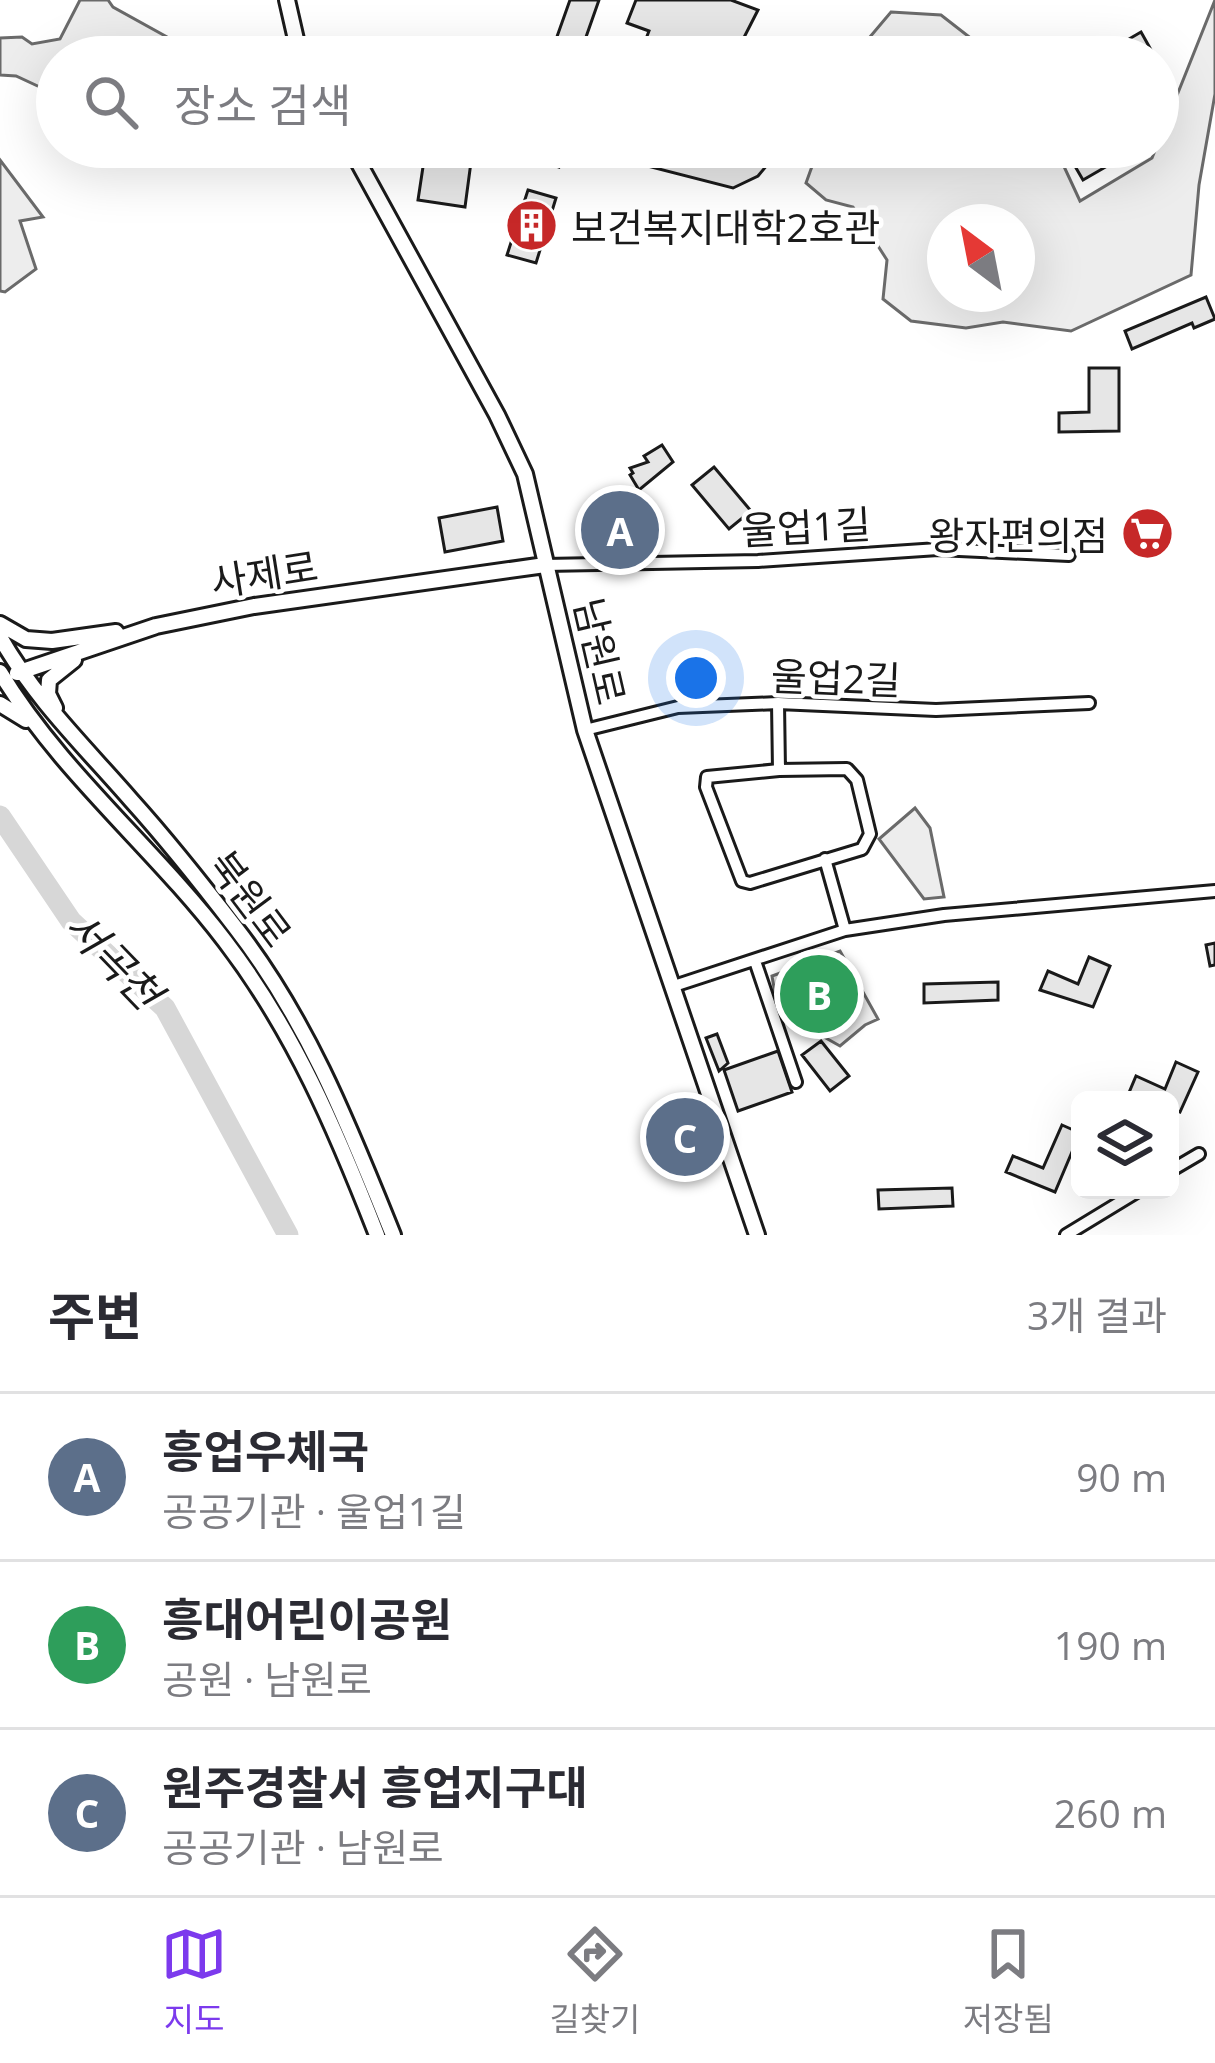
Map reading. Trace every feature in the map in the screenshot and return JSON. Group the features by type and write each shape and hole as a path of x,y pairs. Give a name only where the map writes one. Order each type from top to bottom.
{"street":[{"path":"286,0 295,36"},
{"name":"남원로","path":"361,168 512,445 535,512 585,730 757,1235"},
{"name":"울업1길","path":"545,565 758,561 938,549 1069,555"},
{"name":"사제로","path":"1,675 156,626 254,606 545,565"},
{"path":"0,624 26,639 52,641 156,626"},
{"path":"93,758 53,706 49,680 66,664 156,626"},
{"name":"북원로","path":"0,637 38,696 238,931 291,1008 332,1082 393,1235"},
{"name":"북원로","path":"1,675 32,723 223,937 271,1004 322,1097 376,1235"},
{"path":"778,703 778,770"},
{"name":"울업2길","path":"585,730 678,706 778,703 936,710 1089,703"},
{"path":"0,704 32,723"},
{"path":"847,769 857,780 871,834 862,849 750,883 737,877 706,787 707,777 778,770 847,769"},
{"path":"825,859 845,930"},
{"path":"674,986 845,930 944,915 1215,891"},
{"path":"755,961 796,1082"},
{"path":"1179,1166 1199,1154"},
{"path":"1066,1235 1125,1199"}],"shaded area":[{"path":"80,0 108,0 165,36 62,36"},
{"path":"1215,0 1215,94 1199,185 1191,275 1071,331 1003,322 966,328 911,321 883,299 887,260 853,207 826,200 806,183 811,168 1065,168 1080,201 1135,168 1179,168 1179,90"},
{"path":"891,12 941,15 968,36 871,36"},
{"path":"22,37 36,43 36,85 0,75 0,38"},
{"path":"0,160 43,217 20,221 36,269 5,292 0,291"},
{"path":"915,808 930,828 944,897 924,899 879,839"},
{"path":"840,951 878,1019 840,1046 778,1011 772,976"}],"building":[{"path":"570,0 599,0 586,36 557,36"},
{"path":"636,0 731,0 758,10 745,36 647,36 649,31 627,23"},
{"path":"423,168 470,168 465,207 418,200"},
{"path":"655,168 765,168 733,188"},
{"path":"1076,168 1104,168 1083,180"},
{"name":"보건복지대학2호관","path":"528,190 556,198 536,263 507,255"},
{"path":"1206,297 1215,319 1194,328 1192,323 1132,349 1125,331"},
{"path":"1089,368 1119,368 1119,431 1059,432 1059,413 1089,412"},
{"path":"662,445 673,462 639,490 630,468 648,462 644,456"},
{"path":"714,467 751,511 729,529 692,485"},
{"path":"497,507 503,541 445,552 439,518"},
{"path":"627,512 633,544 612,548 606,516"},
{"path":"1215,943 1215,965 1210,966 1206,945"},
{"path":"1089,957 1110,966 1093,1007 1040,990 1048,971 1078,984"},
{"path":"998,982 998,1000 924,1003 924,984"},
{"path":"717,1034 728,1063 719,1071 706,1038"},
{"path":"821,1041 849,1076 830,1091 802,1055"},
{"path":"778,1051 792,1092 738,1111 724,1070"},
{"path":"1176,1062 1198,1072 1180,1112 1179,1091 1130,1091 1136,1076 1165,1089"},
{"path":"1062,1125 1071,1129 1071,1154 1055,1192 1006,1172 1013,1156 1043,1168"},
{"path":"952,1188 953,1206 879,1209 878,1190"}],"waterway":[{"name":"서곡천","path":"0,816 71,921 165,1008 288,1235"}],"place":[{"name":"보건복지대학2호관","path":"532,226"},
{"name":"흥업우체국","path":"620,530"},
{"name":"왕자편의점","path":"1147,534"},
{"name":"흥대어린이공원","path":"819,994"},
{"name":"원주경찰서 흥업지구대","path":"685,1137"}]}
